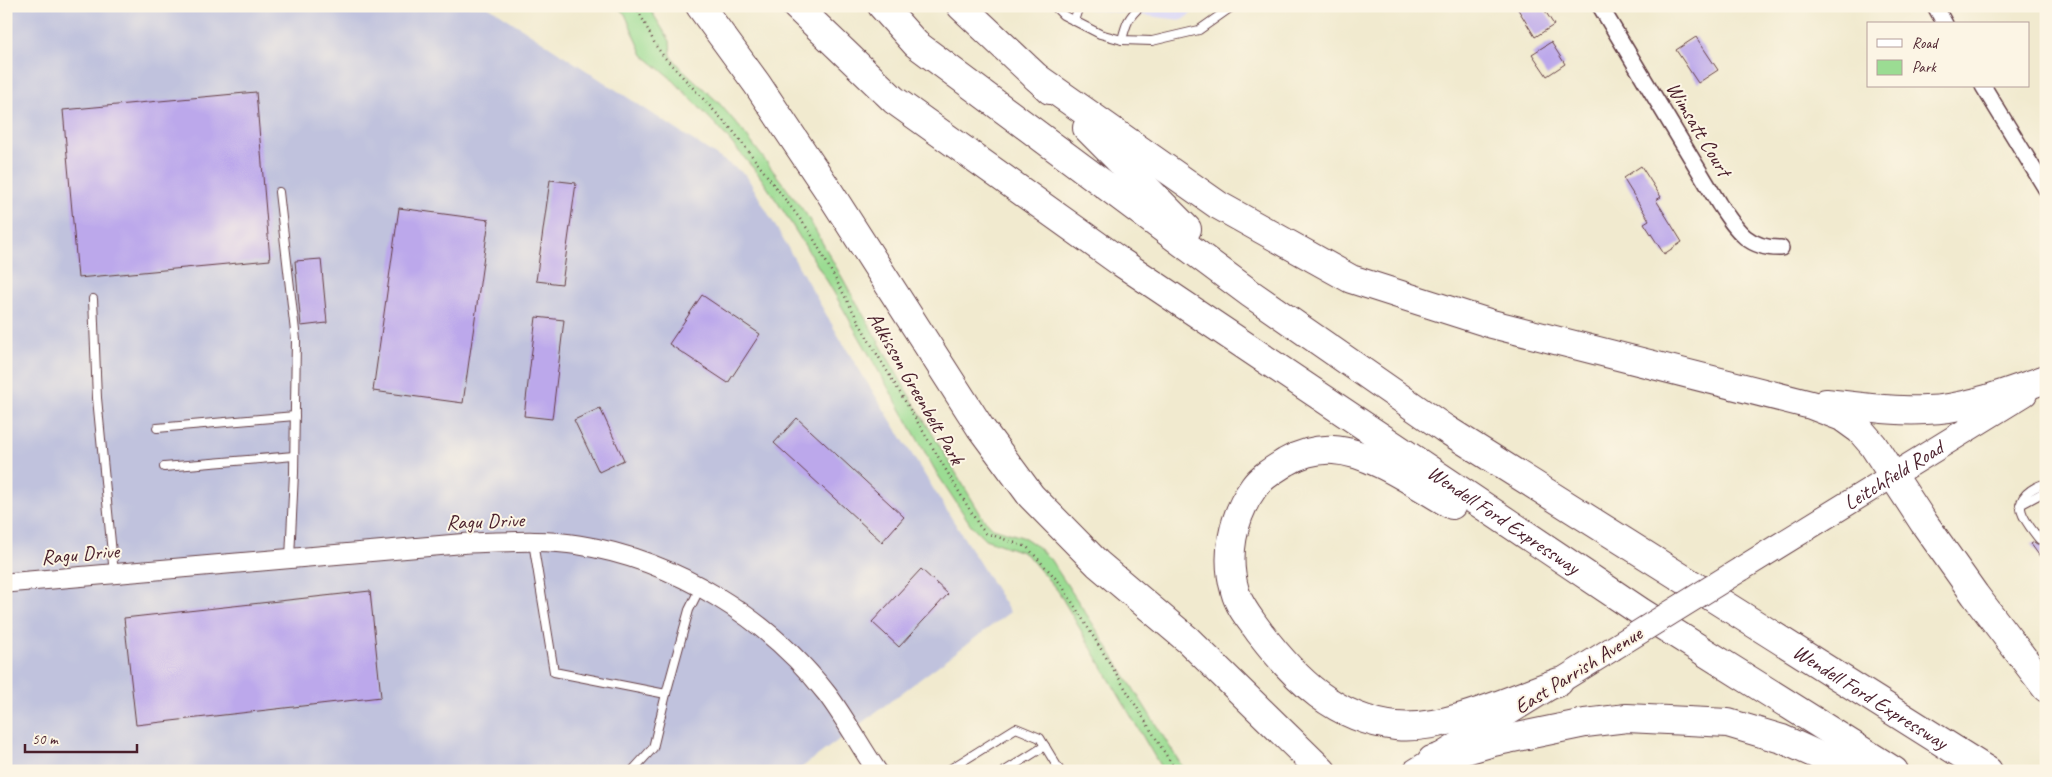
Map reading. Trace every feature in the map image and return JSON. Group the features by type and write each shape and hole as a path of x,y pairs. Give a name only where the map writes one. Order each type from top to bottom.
{"highway":[{"path":"700,6 757,84 828,190 980,427 1030,496 1098,564 1188,640 1322,771"},
{"name":"Wendell Ford Expressway","path":"796,6 894,100 1118,261 1641,612 1894,771"},
{"path":"882,6 916,44 1251,294"},
{"path":"961,6 1036,77 1251,294"},
{"path":"1036,77 1218,205 1351,279 1492,324 1811,405 1852,422 1873,445 1892,476 1975,595 2046,688"},
{"name":"Wendell Ford Expressway","path":"1251,294 1444,428 1988,771"},
{"path":"1784,398 1903,410 1928,410 1972,403 2046,380"},
{"path":"1559,682 1454,720 1426,724 1397,726 1365,719 1348,714 1327,701 1298,677 1279,657 1244,611 1235,593 1230,563 1232,534 1254,488 1275,469 1291,459 1312,451 1334,450 1362,456 1393,471 1641,612"},
{"path":"1424,766 1492,742 1584,723 1627,718 1728,723 1782,739 1852,771"}],"main road":[{"name":"Leitchfield Road","path":"1741,569 2046,380"},
{"name":"East Parrish Avenue","path":"1424,766 1741,569"}],"street":[{"name":"Wimsatt Court","path":"1600,6 1736,229 1756,245 1768,248 1781,248"},
{"path":"1935,6 1944,22"},
{"path":"1985,88 2046,189"},
{"name":"Ragu Drive","path":"6,583 469,543 533,542 579,545 614,552 649,564 700,588 748,618 777,641 828,695 877,771"}],"lane":[{"path":"1054,6 1063,15 1100,34 1122,40 1152,41 1199,30 1234,6"},
{"path":"1074,21 1079,6"},
{"path":"1122,40 1125,26 1131,15 1141,6"},
{"path":"279,192 296,340 290,558"},
{"path":"93,298 96,398 114,574"},
{"path":"157,428 295,416"},
{"path":"164,467 294,456"},
{"path":"2039,539 2020,513 2020,506 2027,493 2041,484 2046,484"},
{"path":"2020,506 2046,490"},
{"path":"533,542 554,672 666,694"},
{"path":"632,771 653,748 689,610 700,588"},
{"path":"947,771 1016,728 1040,738 1060,771"},
{"path":"1005,771 1045,746"},
{"path":"1617,771 1622,768 1639,771"}],"path":[{"name":"Adkisson Greenbelt Park","path":"636,6 656,46 665,58 733,131 810,232 868,339 980,527 986,533 1027,547 1061,584 1176,771"}],"shaded area":[{"path":"6,6 487,6 494,10 746,175 842,342 1010,612 797,771 6,771"},
{"path":"1084,6 1202,6 1182,20 1087,9"}],"green space":[{"path":"616,6 648,6 670,41 671,56 682,69 719,103 806,214 906,390 983,518 993,528 1025,538 1050,559 1185,771 1163,771 1058,591 1028,556 1022,552 985,539 971,525 938,475 829,284 759,175 719,128 672,79 643,55 625,14"}],"building":[{"path":"1516,6 1542,6 1554,25 1535,37"},
{"path":"1696,37 1718,70 1698,83 1676,50"},
{"path":"1551,42 1565,64 1547,76 1532,54"},
{"path":"256,92 270,260 78,278 63,110"},
{"path":"1641,166 1661,197 1656,200 1682,242 1664,254 1644,223 1649,220 1623,178"},
{"path":"550,180 576,183 562,284 536,281"},
{"path":"399,208 489,220 463,403 373,391"},
{"path":"321,259 327,323 301,326 295,261"},
{"path":"702,295 760,334 728,383 669,344"},
{"path":"536,317 564,320 552,419 524,416"},
{"path":"600,408 624,460 599,472 574,420"},
{"path":"797,418 904,517 882,542 774,443"},
{"path":"2046,534 2046,565 2031,544 2034,542 2042,544"},
{"path":"921,569 948,594 899,647 872,622"},
{"path":"370,591 381,697 136,725 124,618"}]}
